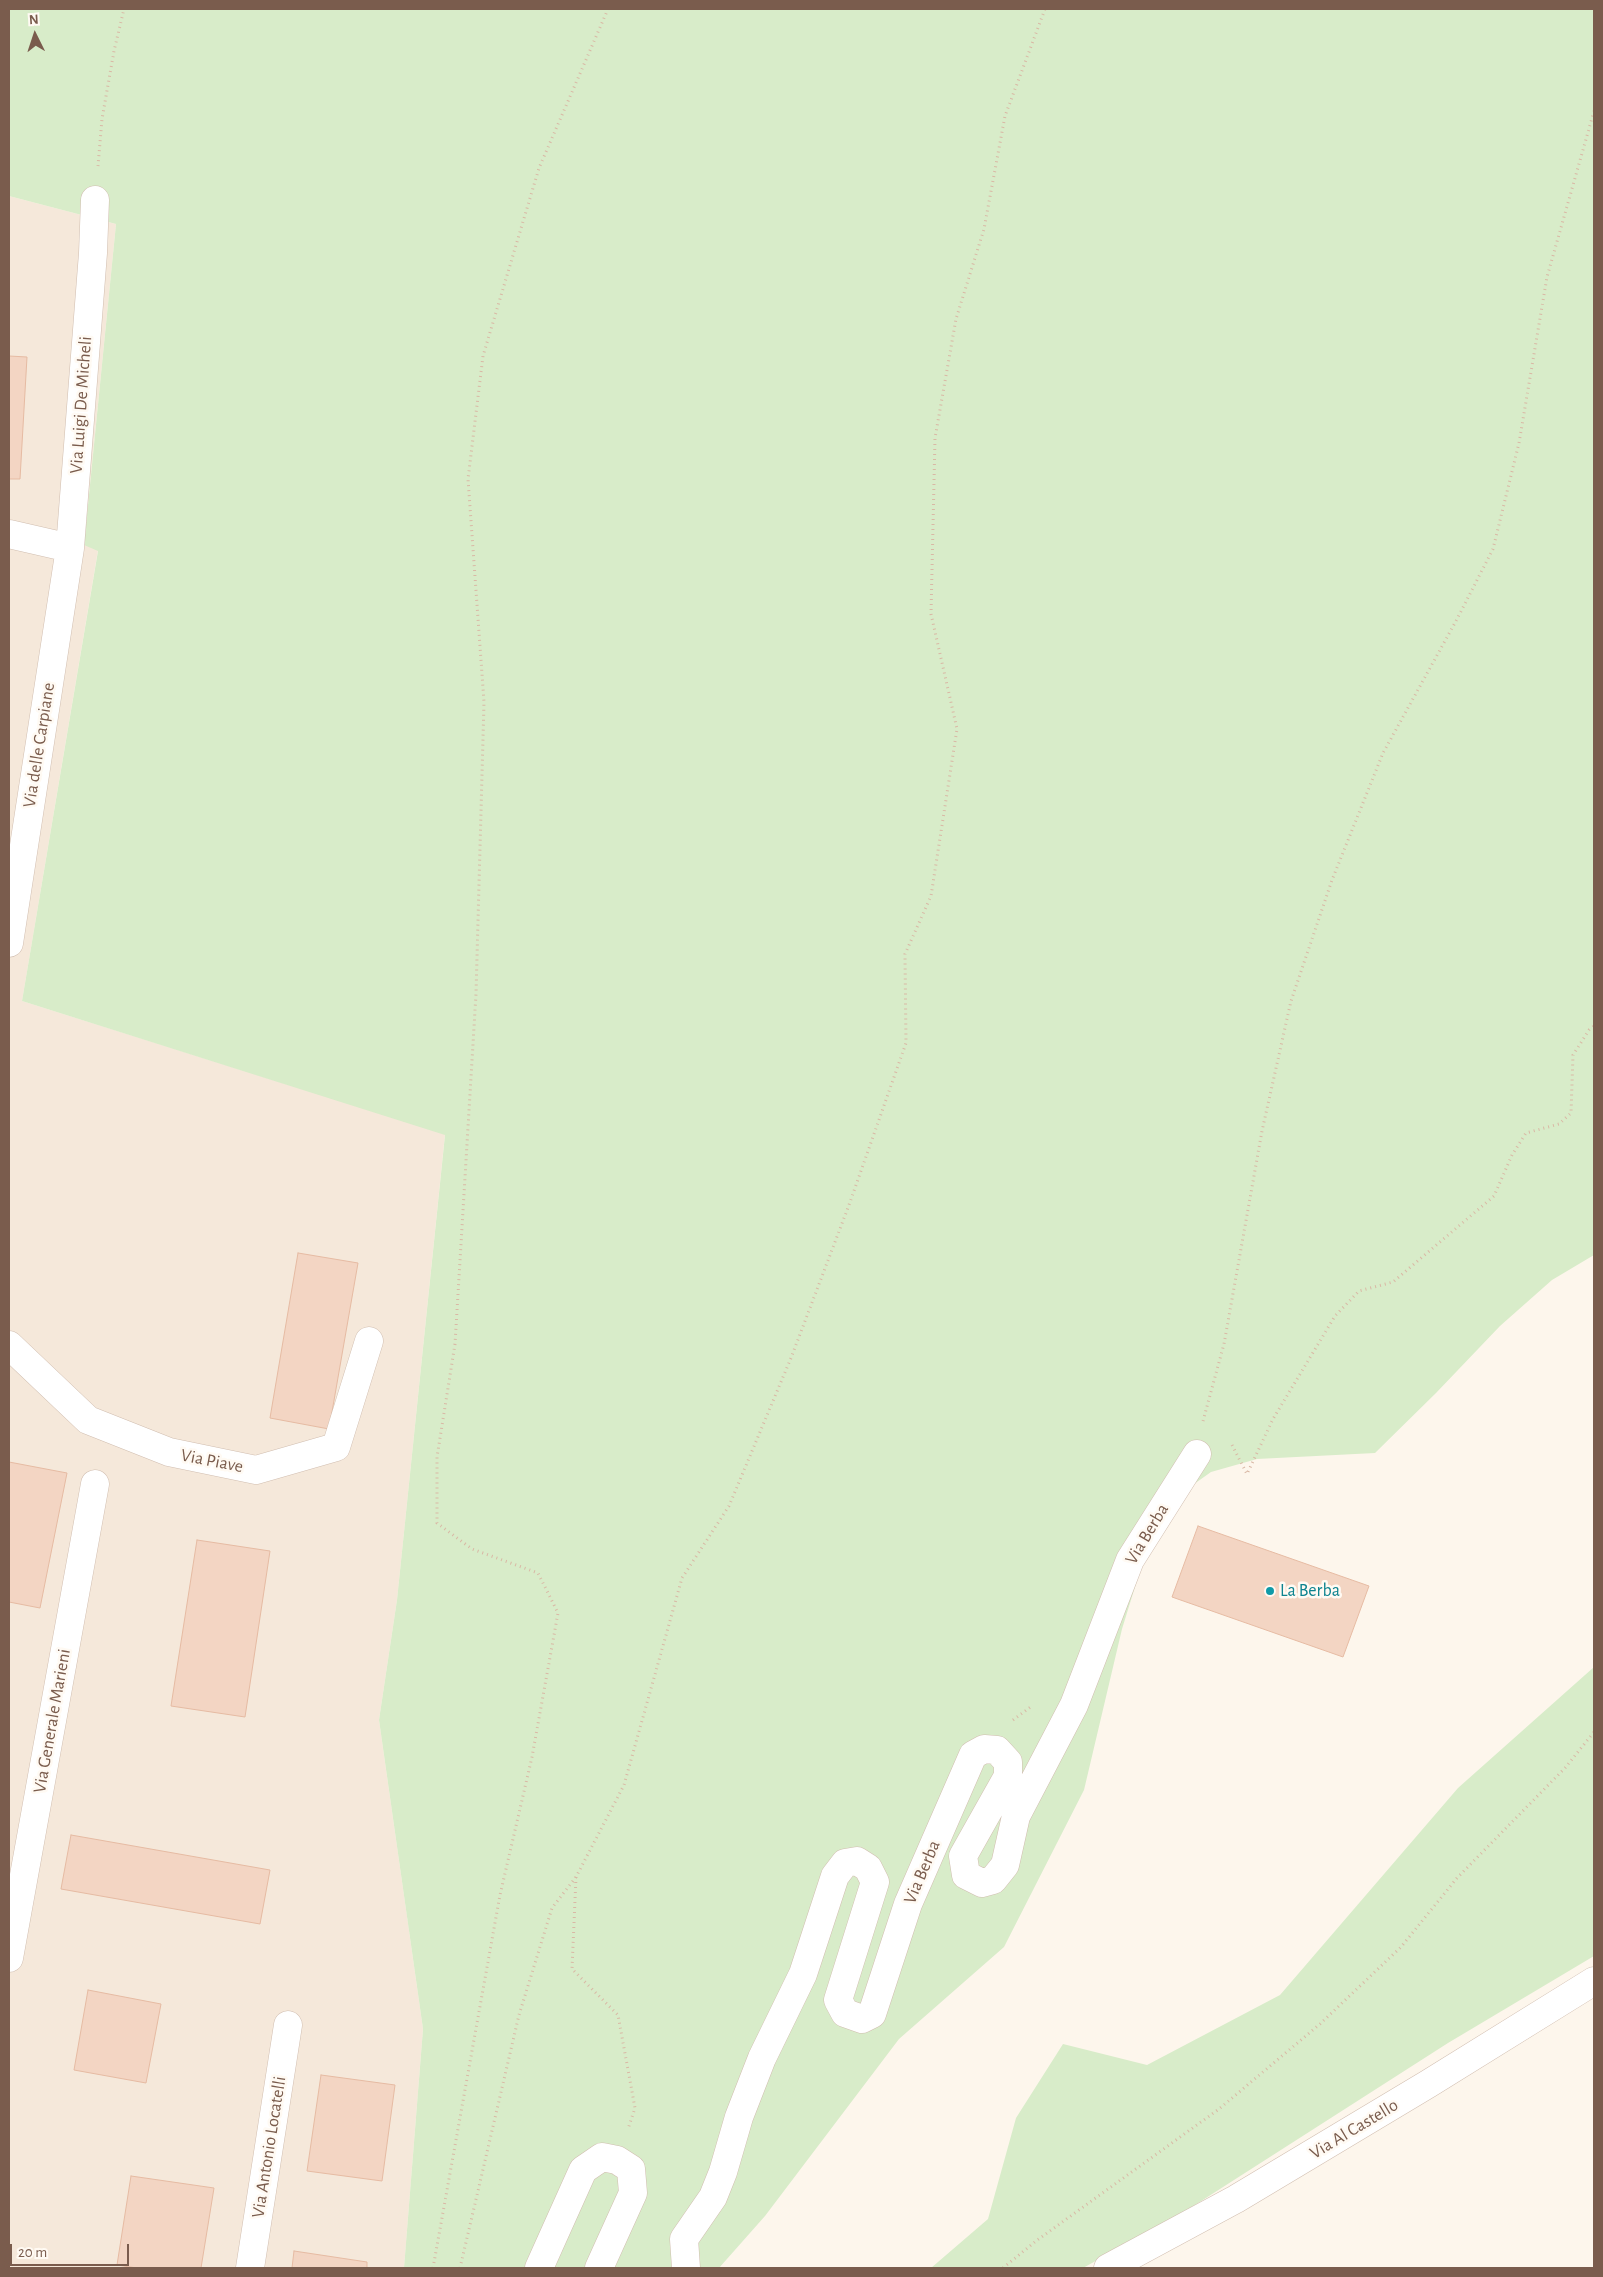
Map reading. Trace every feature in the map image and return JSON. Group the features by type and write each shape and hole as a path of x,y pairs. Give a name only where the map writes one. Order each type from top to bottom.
{"street":[{"name":"Via Luigi De Micheli","path":"70,548 93,254 94,200"},
{"path":"9,534 70,548"},
{"name":"Via delle Carpiane","path":"9,943 70,548"},
{"name":"Via Piave","path":"9,1345 88,1420 169,1452 256,1470 336,1447 369,1341"},
{"name":"Via Berba","path":"686,2268 684,2239 713,2197 724,2172 739,2117 762,2058 803,1974 835,1876 845,1863 857,1861 868,1868 875,1882 838,2000 845,2013 862,2019 872,2014 908,1904 973,1755 984,1749 997,1750 1008,1762 1008,1776 963,1856 966,1875 982,1883 993,1880 1005,1865 1016,1816 1074,1705 1130,1560 1197,1454"},
{"name":"Via Generale Marieni","path":"9,1958 95,1484"},
{"name":"Via Al Castello","path":"1108,2268 1236,2199 1428,2084 1594,1980"},
{"name":"Via Antonio Locatelli","path":"250,2268 288,2025"},
{"path":"539,2268 583,2170 602,2157 617,2160 631,2169 633,2193 599,2268"}],"path":[{"path":"94,200 102,119 114,50 124,9"},
{"path":"433,2268 500,1895 532,1757 558,1613 538,1572 472,1549 437,1523 438,1457 455,1344 476,994 484,702 468,479 483,356 488,338 539,168 608,9"},
{"path":"460,2268 519,2015 552,1908 576,1877 624,1785 682,1578 729,1506 783,1375 849,1205 906,1043 905,954 931,896 957,729 931,614 936,438 956,319 984,229 1005,116 1046,9"},
{"path":"1197,1454 1204,1415 1224,1344 1262,1131 1291,1001 1332,880 1383,753 1456,621 1492,549 1518,443 1547,277 1594,111"},
{"path":"1197,1454 1210,1444 1233,1445 1247,1474 1272,1419 1335,1316 1359,1290 1393,1282 1494,1196 1512,1155 1526,1133 1559,1124 1571,1113 1573,1055 1589,1030 1594,1026"},
{"path":"1003,2268 1036,2241 1219,2110 1320,2024 1401,1948 1457,1878 1565,1768 1594,1732"},
{"path":"576,1877 572,1969 618,2015 635,2108 617,2160"}],"shaded area":[{"path":"9,196 116,224 84,544 98,550 22,1001 445,1134 397,1600 379,1720 423,2029 404,2268 9,2268"}],"green space":[{"path":"9,9 1594,9 1594,1255 1552,1280 1500,1326 1375,1453 1257,1459 1211,1472 1159,1509 1122,1629 1084,1790 1004,1947 899,2039 765,2216 719,2268 404,2268 423,2029 379,1720 397,1600 445,1135 22,1001 98,551 84,545 116,224 9,196"},
{"path":"1594,1667 1594,1956 1448,2043 1184,2212 1083,2268 931,2268 988,2219 1016,2118 1063,2044 1147,2065 1280,1995 1458,1788"}],"building":[{"path":"9,356 27,357 20,479 9,479"},
{"path":"298,1253 358,1263 329,1429 270,1418"},
{"path":"9,1462 67,1473 40,1608 9,1602"},
{"name":"La Berba","path":"1198,1526 1369,1586 1343,1657 1172,1597"},
{"path":"197,1540 270,1551 245,1717 171,1706"},
{"path":"71,1835 270,1870 260,1924 61,1889"},
{"path":"88,1990 161,2004 146,2083 74,2070"},
{"path":"321,2075 395,2085 382,2181 307,2171"},
{"path":"131,2176 214,2188 201,2268 137,2268 117,2265"},
{"path":"294,2251 367,2262 367,2268 292,2268"}],"place":[{"name":"La Berba","path":"1270,1591"}]}
